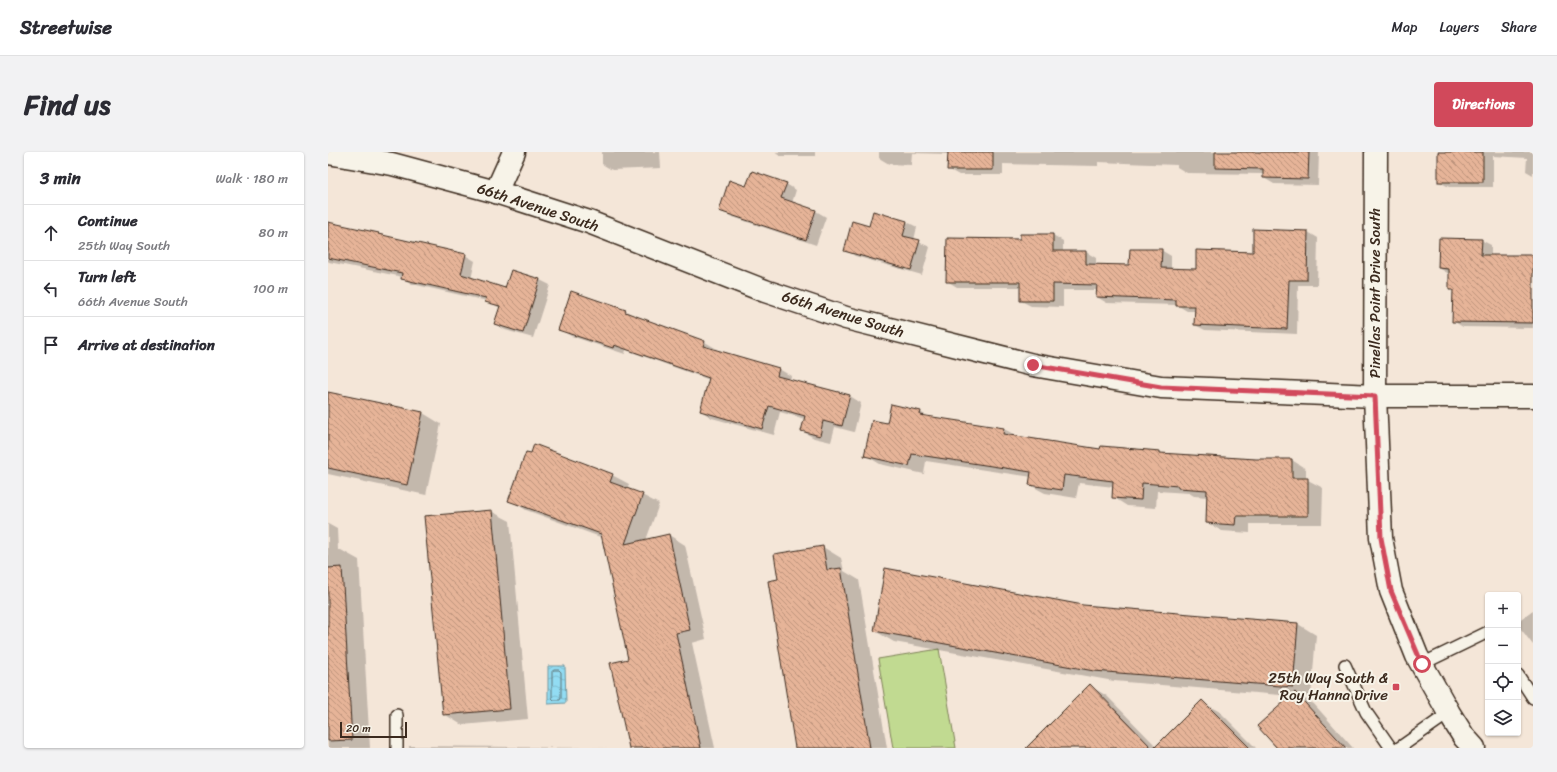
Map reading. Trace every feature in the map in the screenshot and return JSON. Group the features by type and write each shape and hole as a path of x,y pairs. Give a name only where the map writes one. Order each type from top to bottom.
{"street":[{"path":"496,192 514,152"},
{"name":"Pinellas Point Drive South","path":"1376,152 1375,396 1533,396"},
{"name":"66th Avenue South","path":"328,153 392,164 496,192 589,222 765,291 846,318 1033,365 1161,387 1375,396"},
{"path":"1375,396 1381,538 1391,591 1422,664 1449,713 1464,737 1474,748"}],"lane":[{"path":"1422,664 1485,633"},
{"path":"1345,665 1366,712 1391,748"},
{"path":"1521,680 1533,698"},
{"path":"1399,748 1449,713"},
{"path":"397,715 397,748"}],"green space":[{"path":"939,649 956,748 893,748 878,659"}],"water":[{"path":"548,666 565,666 566,703 548,704"}],"building":[{"path":"948,152 993,152 993,170 947,170"},
{"path":"1215,152 1309,152 1308,179 1263,178 1263,169 1215,168"},
{"path":"1438,152 1483,152 1483,182 1438,182"},
{"path":"752,171 787,183 781,198 816,210 806,240 719,211 729,180 746,186"},
{"path":"873,211 907,221 903,236 920,240 911,270 844,251 852,221 869,226"},
{"path":"328,222 466,254 461,274 505,288 511,270 540,279 523,333 494,324 500,306 485,302 486,298 401,279 402,273 328,258"},
{"path":"1253,229 1308,231 1307,280 1289,280 1287,329 1194,325 1195,306 1176,306 1176,300 1096,297 1097,285 1053,284 1053,301 1020,301 1020,282 946,282 947,238 1020,239 1020,234 1053,234 1053,251 1086,251 1086,264 1129,265 1130,249 1162,249 1161,268 1196,269 1196,250 1253,252"},
{"path":"1439,238 1482,239 1481,255 1533,255 1533,323 1452,322 1453,290 1449,290 1449,269 1438,268"},
{"path":"571,291 626,310 625,312 705,341 703,346 779,368 777,376 850,395 842,426 823,421 820,436 801,431 805,416 769,406 762,429 700,411 709,378 614,345 613,348 558,330"},
{"path":"328,392 423,412 407,485 328,468"},
{"path":"891,404 921,411 920,415 1004,428 1003,434 1100,449 1101,446 1160,451 1160,453 1256,459 1292,459 1292,478 1308,478 1308,516 1236,516 1235,525 1206,523 1207,490 1142,483 1141,500 1112,498 1113,481 1064,475 1062,490 1029,485 1031,472 912,454 909,466 864,456 872,420 887,423"},
{"path":"534,444 613,474 610,482 643,494 625,544 669,534 690,630 676,633 701,748 629,748 610,663 628,659 601,534 508,501 526,452 531,453"},
{"path":"492,510 510,709 443,715 424,516"},
{"path":"823,546 827,570 841,568 870,748 795,748 768,581 778,579 774,554"},
{"path":"342,567 352,740 328,741 328,568"},
{"path":"885,568 1083,605 1298,623 1293,687 1094,671 874,631"},
{"path":"1090,684 1152,748 1026,748"},
{"path":"1295,692 1346,748 1277,748 1257,726"},
{"path":"1202,700 1250,748 1154,748"}],"place":[{"name":"25th Way South & Roy Hanna Drive","path":"1396,687"}],"route":[{"path":"1033,365 1161,387 1375,396 1381,538 1391,591 1417,656 1422,664"}]}
